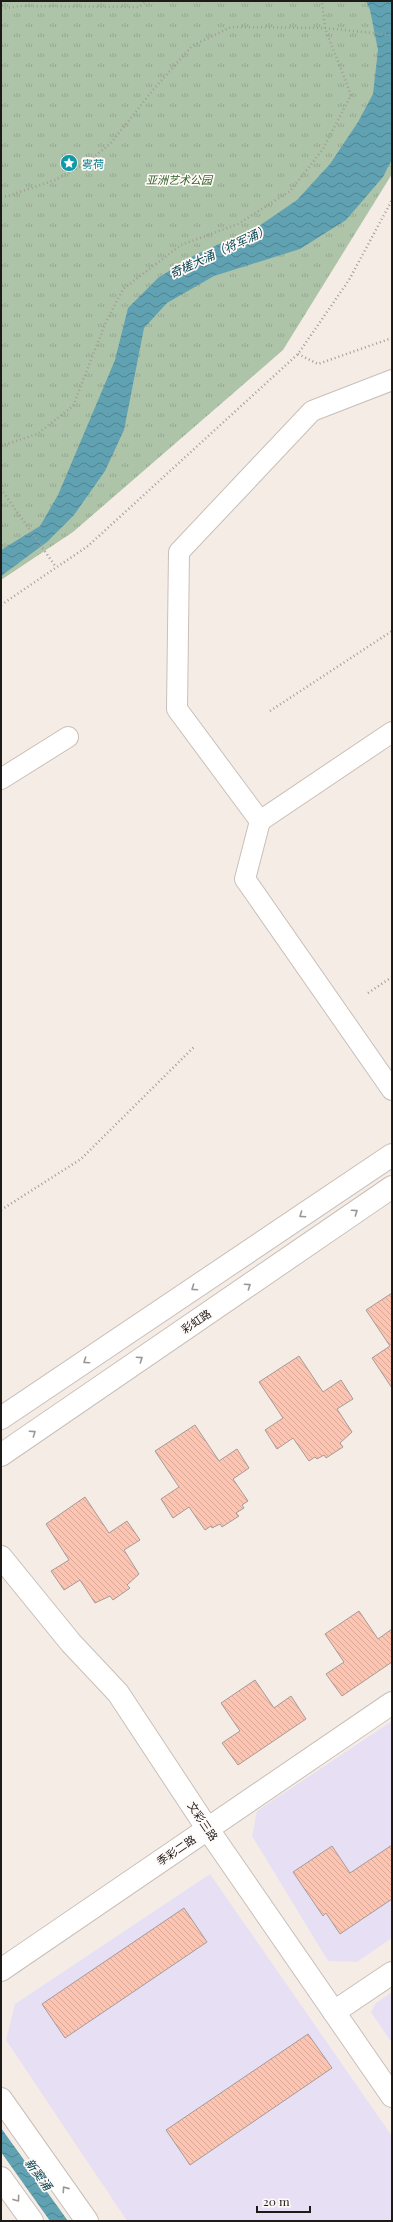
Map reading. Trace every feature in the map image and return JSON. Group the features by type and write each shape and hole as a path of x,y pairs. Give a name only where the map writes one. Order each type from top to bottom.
{"street":[{"path":"260,821 177,709 179,552 312,411 392,380"},
{"path":"392,732 260,821 245,879 392,1090"},
{"path":"1,779 68,737"},
{"path":"1,1418 392,1155"},
{"name":"彩虹路","path":"1,1455 392,1187"},
{"name":"文彩三路","path":"1,1556 71,1643 118,1694 207,1828 392,2096"},
{"name":"季彩二路","path":"1,1970 392,1703"},
{"path":"334,2012 392,1973"},
{"path":"1,2099 87,2221"},
{"path":"1,2178 32,2221"}],"path":[{"path":"1,9 20,6 139,7 147,1"},
{"path":"1,446 37,434 73,406 105,324 123,289 181,245 238,224 290,191 323,149 351,95 325,28 322,1"},
{"path":"1,197 55,180 85,164 110,144 153,90 192,46 231,27 325,28 361,30 392,35"},
{"path":"1,605 88,546 298,354 349,280 392,200"},
{"path":"298,354 318,364 392,338"},
{"path":"1,489 56,568"},
{"path":"270,711 392,630"},
{"path":"368,993 392,977"},
{"path":"1,1210 81,1159 195,1046"}],"shaded area":[{"path":"392,1721 392,1938 357,1962 328,1961 252,1836 257,1811"},
{"path":"210,1874 392,2136 392,2221 127,2221 6,2040 15,2004"},
{"path":"392,1992 392,2043 371,2012 376,2003"}],"green space":[{"name":"亚洲艺术公园","path":"1,1 392,1 392,174 283,350 73,532 1,580"}],"water":[{"name":"奇槎大涌（将军涌）","path":"366,1 392,1 392,159 383,177 346,220 300,249 214,276 167,303 144,328 124,430 105,471 74,515 47,542 1,576 1,550 40,526 58,495 115,360 128,308 158,278 193,256 259,226 297,200 330,164 358,122 373,94 378,50 370,10"},
{"path":"1,2128 68,2221 50,2221 1,2152"}],"building":[{"path":"392,1293 392,1388 372,1358 390,1346 366,1310"},
{"path":"299,1356 323,1392 341,1380 353,1399 337,1409 352,1432 340,1443 343,1447 326,1458 324,1455 317,1459 315,1457 309,1461 293,1438 277,1449 265,1430 283,1418 259,1382"},
{"path":"195,1425 219,1461 237,1449 249,1468 233,1479 248,1501 242,1505 244,1508 236,1513 239,1516 222,1527 220,1524 212,1528 211,1526 205,1530 189,1507 173,1518 161,1499 179,1487 155,1451"},
{"path":"85,1497 109,1533 127,1521 140,1540 124,1550 139,1574 127,1585 130,1588 113,1600 110,1596 95,1603 80,1580 64,1590 51,1571 69,1560 46,1524"},
{"path":"359,1611 378,1639 392,1629 392,1662 342,1696 326,1674 344,1662 325,1634"},
{"path":"255,1680 274,1708 291,1696 306,1719 238,1765 222,1743 240,1731 221,1703"},
{"path":"392,1845 392,1899 340,1934 326,1913 323,1916 293,1872 332,1846 350,1873"},
{"path":"184,1908 207,1942 65,2038 42,2004"},
{"path":"308,2034 332,2068 190,2165 166,2130"}],"place":[{"name":"雾荷","path":"69,163"}],"water label":[{"name":"新窦涌","path":"39,2174"}]}
